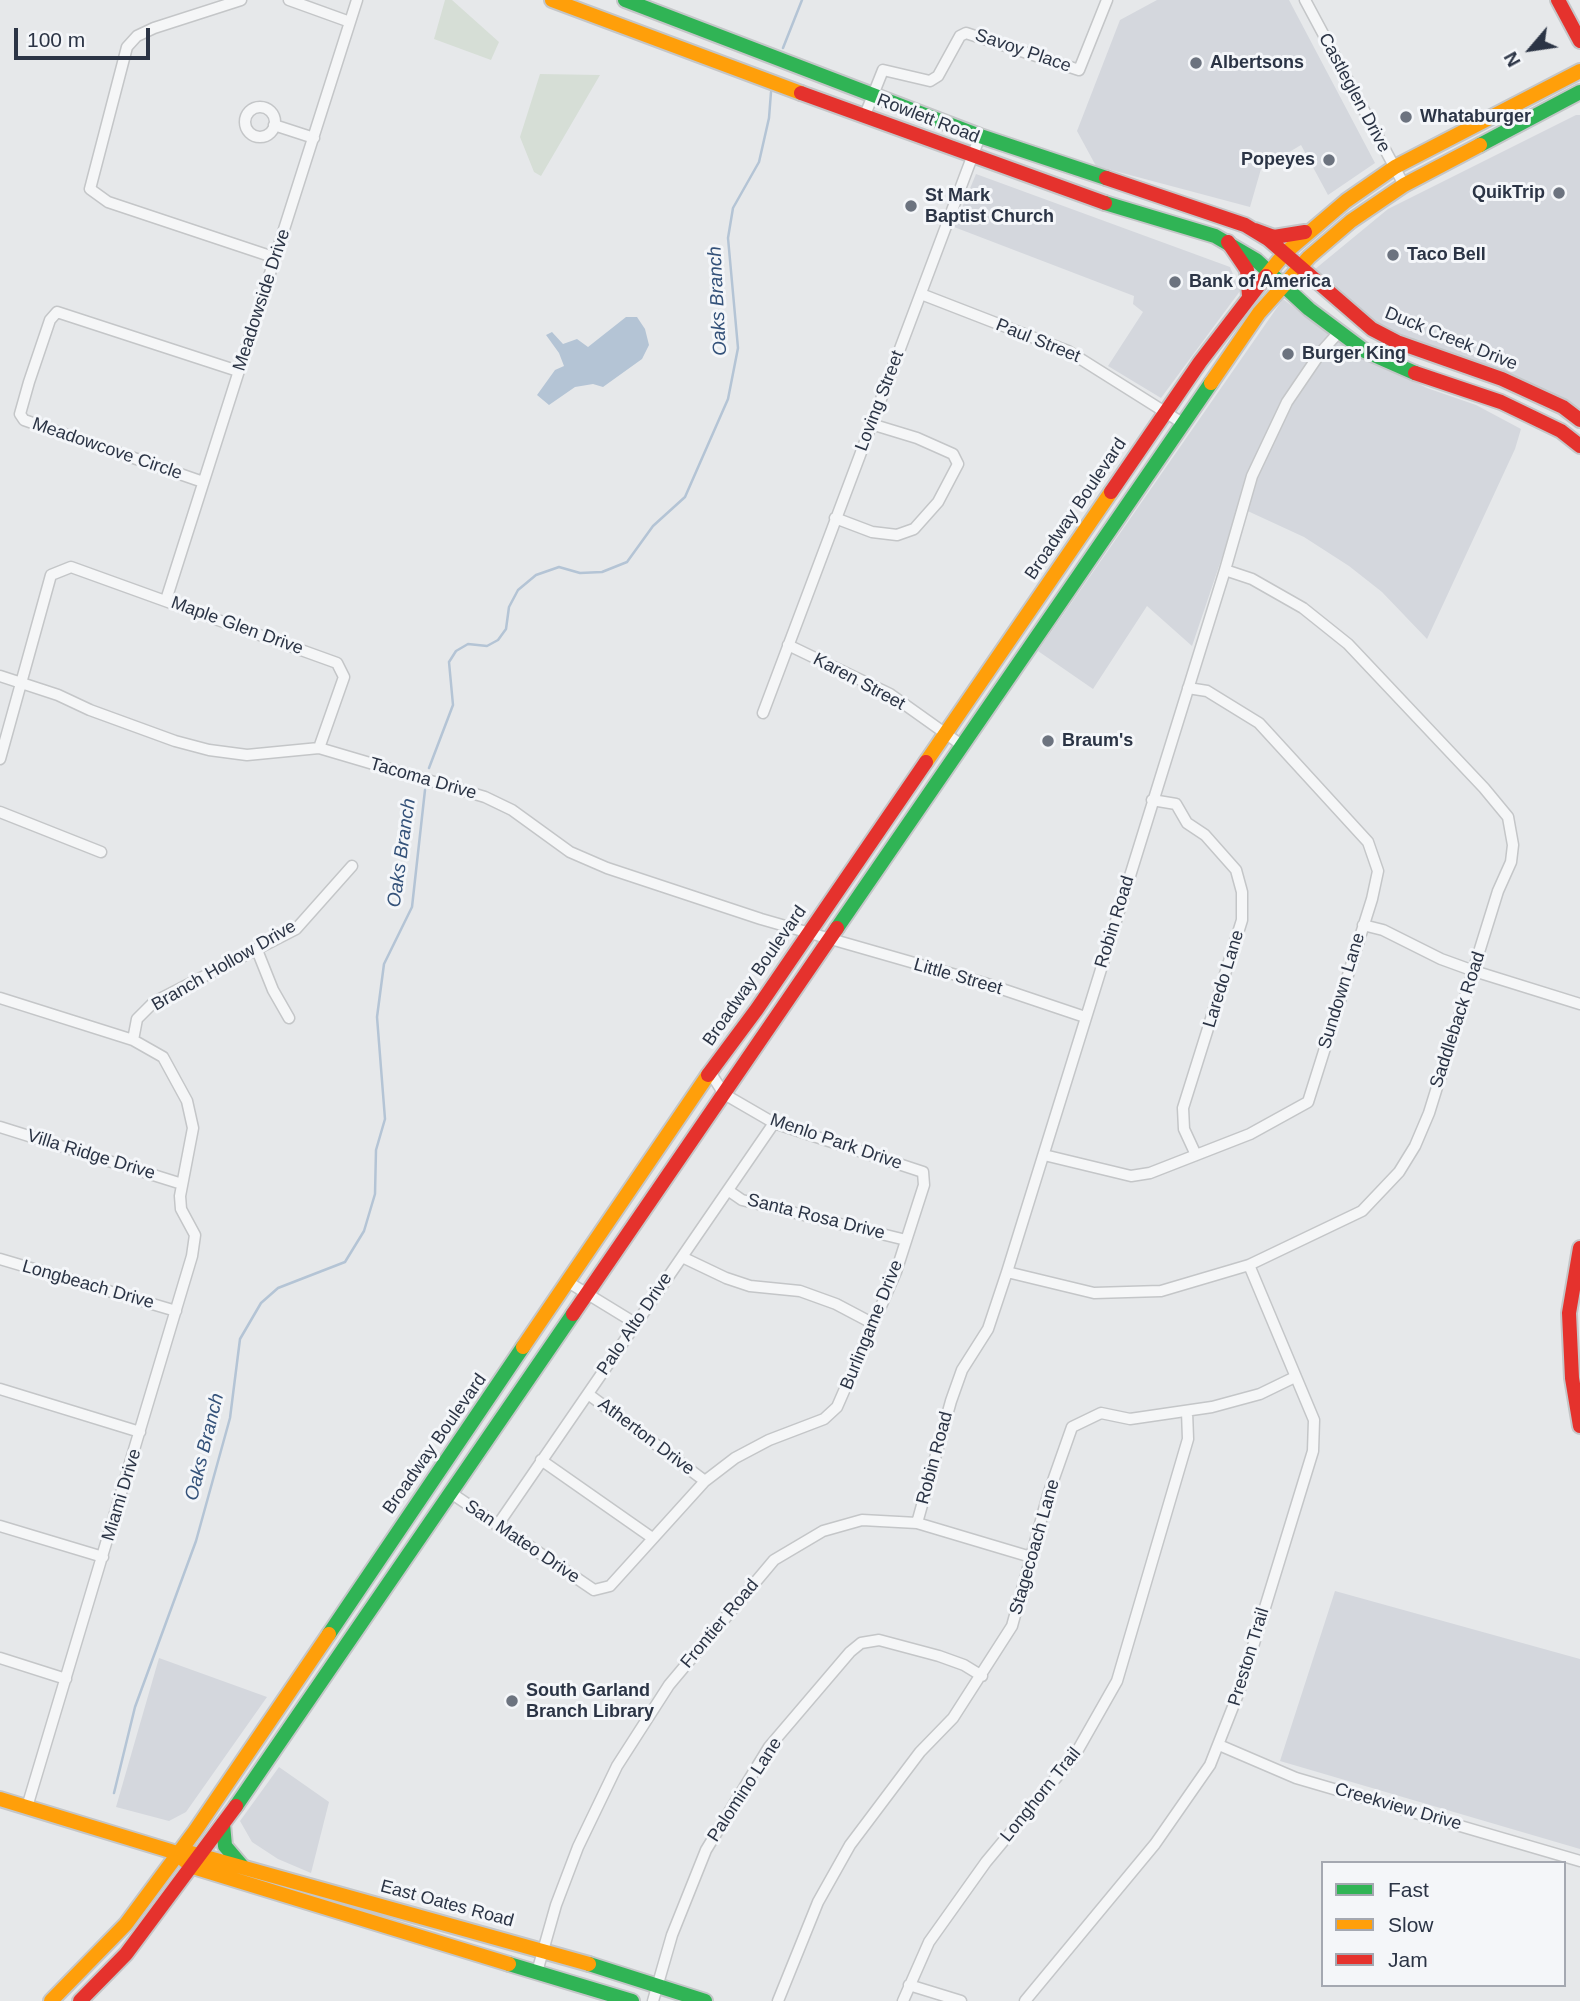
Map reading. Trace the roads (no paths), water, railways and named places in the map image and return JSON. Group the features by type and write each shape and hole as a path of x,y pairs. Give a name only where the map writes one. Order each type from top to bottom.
{"main road":[{"name":"Rowlett Road","path":"552,0 972,157 1228,242 1283,284"},
{"path":"1558,0 1580,41"},
{"name":"Rowlett Road","path":"631,2 980,136 1220,214 1255,230 1285,253"},
{"path":"629,29 631,2"},
{"name":"Broadway Boulevard","path":"51,2001 80,1974 125,1924 177,1853 710,1072 808,934 1166,412 1269,271 1285,253 1363,188 1395,167 1580,71"},
{"path":"80,2001 125,1954 198,1861 1259,313 1299,267 1351,220 1404,185 1580,92"},
{"path":"1106,203 1114,180"},
{"path":"1255,230 1286,238 1311,231"},
{"path":"1228,242 1247,270 1250,296"},
{"name":"Duck Creek Drive","path":"1285,253 1362,322 1397,342 1502,379 1563,407 1580,419"},
{"path":"1283,284 1339,332 1391,364 1501,402 1561,430 1580,446"},
{"path":"1089,524 1107,537"},
{"path":"1580,1248 1569,1313 1580,1426"},
{"name":"East Oates Road","path":"0,1798 177,1853 363,1920 632,2001"},
{"path":"223,1824 225,1846 243,1867"},
{"name":"East Oates Road","path":"198,1861 243,1867 542,1949 705,2001"},
{"path":"363,1920 369,1903"}],"street":[{"path":"241,0 154,28 137,36 127,47 90,189 108,202 276,258"},
{"path":"289,0 350,22"},
{"name":"Meadowside Drive","path":"166,600 357,0"},
{"name":"Savoy Place","path":"865,115 883,70 930,81 938,76 960,36 966,33 1079,70 1107,0"},
{"name":"Castleglen Drive","path":"1305,0 1404,185"},
{"path":"274,125 314,138"},
{"name":"Loving Street","path":"763,713 980,136"},
{"name":"Paul Street","path":"921,294 1068,351 1184,424"},
{"name":"Meadowcove Circle","path":"203,482 24,421 20,414 29,382 50,320 57,312 238,371"},
{"name":"Robin Road","path":"917,1523 962,1370 988,1329 1007,1272 1225,570 1252,475 1287,402 1321,352 1339,332"},
{"path":"835,518 872,532 897,535 914,529 938,502 958,464 953,454 917,438 871,425"},
{"name":"Maple Glen Drive","path":"20,682 51,575 71,567 337,663 344,677 319,748"},
{"name":"Saddleback Road","path":"1007,1272 1094,1293 1161,1291 1249,1265 1362,1211 1399,1172 1415,1146 1429,1113 1498,891 1511,862 1513,845 1508,817 1348,644 1303,608 1252,579 1225,570"},
{"name":"Karen Street","path":"788,645 890,694 963,746"},
{"name":"Tacoma Drive","path":"0,676 175,741 209,750 247,755 319,748 485,797 512,810 570,852 607,868 831,941"},
{"path":"0,759 20,682"},
{"name":"Sundown Lane","path":"1044,1155 1131,1176 1150,1173 1251,1134 1308,1102 1363,925 1378,871 1368,842 1259,723 1207,691 1188,688"},
{"name":"Laredo Lane","path":"1153,800 1176,804 1187,823 1205,835 1236,870 1242,892 1242,920 1183,1108 1184,1129 1196,1156"},
{"path":"0,812 101,852"},
{"name":"Branch Hollow Drive","path":"133,1040 137,1019 154,1002 296,929 352,866"},
{"path":"1363,925 1383,930 1441,959 1580,1004"},
{"name":"Little Street","path":"831,941 984,983 1085,1017"},
{"path":"257,950 289,1018"},
{"name":"Miami Drive","path":"0,998 133,1040 163,1057 187,1101 193,1128 182,1184 181,1209 195,1235 141,1432 27,1807"},
{"name":"Menlo Park Drive","path":"710,1072 724,1094 747,1110 774,1123 923,1172 924,1185"},
{"name":"Palo Alto Drive","path":"497,1526 774,1123"},
{"name":"Villa Ridge Drive","path":"0,1127 182,1184"},
{"name":"Burlingame Drive","path":"594,1590 610,1586 705,1481 735,1458 769,1440 824,1419 837,1407 896,1272 924,1185"},
{"name":"Santa Rosa Drive","path":"729,1191 751,1202 906,1240"},
{"path":"682,1256 726,1278 750,1286 800,1291 836,1304 872,1323"},
{"name":"Longbeach Drive","path":"0,1259 176,1311"},
{"name":"Preston Trail","path":"1025,2001 1155,1844 1210,1765 1240,1689 1313,1451 1314,1420 1249,1265"},
{"path":"568,1282 635,1323"},
{"name":"Stagecoach Lane","path":"778,2001 818,1902 849,1845 920,1752 953,1718 1012,1626 1072,1427 1101,1413 1130,1419 1187,1411 1260,1394 1296,1377"},
{"path":"0,1389 141,1432"},
{"name":"Atherton Drive","path":"588,1394 705,1481"},
{"name":"Longhorn Trail","path":"903,2001 929,1942 986,1862 1075,1755 1117,1681 1188,1440 1187,1411"},
{"path":"541,1460 652,1537"},
{"name":"San Mateo Drive","path":"451,1493 594,1590"},
{"name":"Frontier Road","path":"537,1972 542,1949 578,1847 617,1766 669,1685 774,1560 823,1531 862,1520 917,1523 1031,1557"},
{"path":"0,1526 103,1557"},
{"name":"Palomino Lane","path":"653,2001 689,1888 706,1850 769,1747 850,1652 861,1643 879,1640 951,1660 982,1676"},
{"path":"0,1658 66,1679"},
{"name":"Creekview Drive","path":"1219,1745 1296,1778 1580,1861"},
{"path":"909,1985 961,2001"}],"water":[{"path":"626,317 637,317 645,329 649,345 642,359 603,387 593,384 575,387 549,405 537,395 555,370 564,366 559,353 546,335 552,332 563,344 577,339 588,347"}],"waterway":[{"name":"Oaks Branch","path":"783,48 802,0"},
{"name":"Oaks Branch","path":"429,768 453,705 449,662 456,651 468,644 487,646 498,640 506,629 509,607 518,590 536,575 559,567 580,573 602,572 627,562 653,526 685,497 728,399 738,348 728,238 733,208 759,162 769,118 771,92"},
{"name":"Oaks Branch","path":"114,1793 135,1707 196,1541 230,1418 240,1339 261,1303 278,1288 345,1262 364,1231 375,1194 376,1150 385,1119 377,1017 384,964 412,907 425,790"}],"place":[{"name":"Albertsons","path":"1196,63"},
{"name":"Whataburger","path":"1406,117"},
{"name":"Popeyes","path":"1329,160"},
{"name":"QuikTrip","path":"1559,193"},
{"name":"St Mark Baptist Church","path":"911,206"},
{"name":"Taco Bell","path":"1393,255"},
{"name":"Bank of America","path":"1175,282"},
{"name":"Burger King","path":"1288,354"},
{"name":"Braum's","path":"1048,741"},
{"name":"South Garland Branch Library","path":"512,1701"}]}
